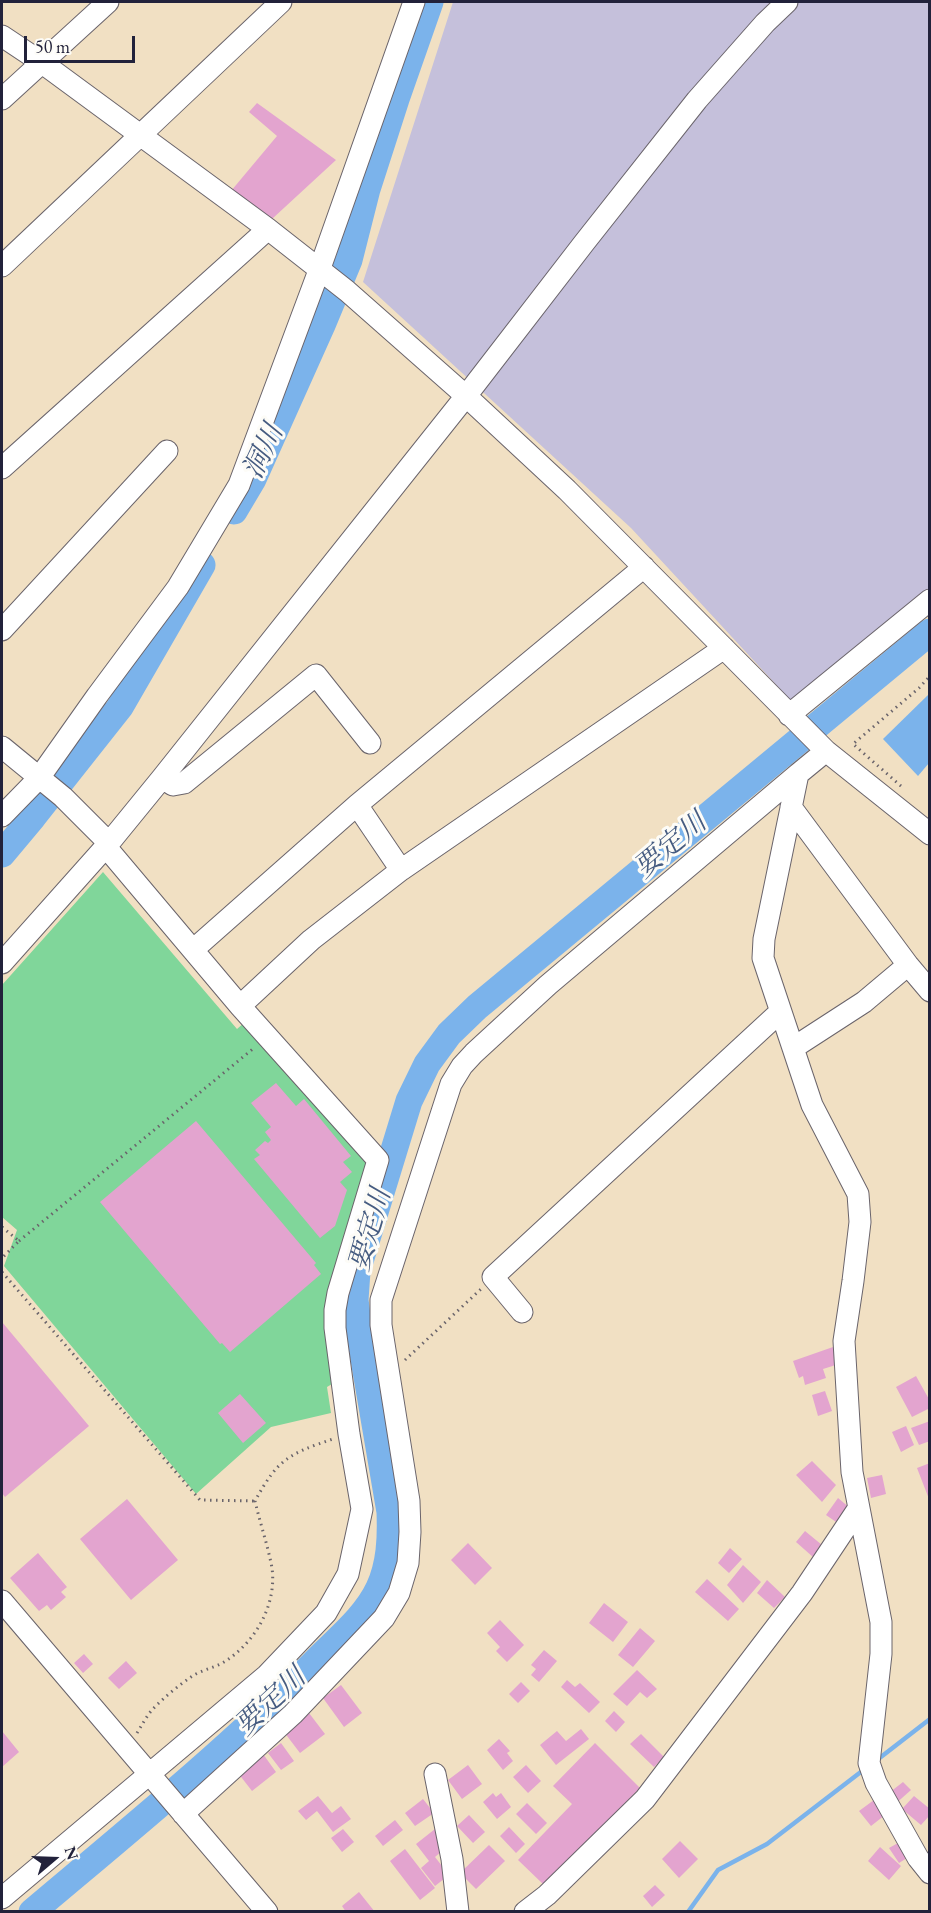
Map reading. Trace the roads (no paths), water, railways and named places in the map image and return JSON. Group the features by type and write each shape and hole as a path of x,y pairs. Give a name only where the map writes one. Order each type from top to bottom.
{"street":[{"path":"2,99 108,2"},
{"path":"2,266 281,2"},
{"path":"2,816 42,780 178,587 240,485 414,2"},
{"path":"2,963 108,845 162,778 466,396 697,100 765,23 787,2"},
{"path":"2,36 41,62 268,229 347,291 466,396 567,490 826,751 930,834"},
{"path":"2,468 268,229"},
{"path":"2,630 167,451"},
{"path":"194,949 357,805 644,567"},
{"path":"789,715 930,600"},
{"path":"240,1006 311,940 401,870 724,648"},
{"path":"162,778 173,785 184,783 316,675 370,743"},
{"path":"2,747 63,797 108,845 240,1006 378,1160 338,1293 335,1310 335,1328 349,1434 362,1509 348,1574 326,1613 267,1675 153,1780 2,1898"},
{"path":"181,1812 293,1714 384,1618 399,1593 408,1563 409,1501 381,1325 381,1300 452,1084 462,1066 548,985 826,751"},
{"path":"798,774 764,939 763,958 812,1105 858,1194 860,1222 854,1281 844,1341 852,1472 881,1622 881,1654 869,1763 876,1783 918,1858 930,1873"},
{"path":"357,805 401,870"},
{"path":"791,807 908,965 930,991"},
{"path":"793,1048 864,1002 908,965"},
{"path":"522,1312 493,1277 780,1012"},
{"path":"525,1911 547,1895 645,1799 802,1593 858,1509"},
{"path":"2,1601 267,1911"},
{"path":"435,1774 452,1859 458,1911"}],"water":[{"path":"929,694 929,763 918,776 883,739"}],"waterway":[{"name":"洞川","path":"234,511 253,479 349,260 367,189 430,2"},
{"name":"洞川","path":"2,854 120,707 202,565"},
{"name":"要定川","path":"32,1912 175,1791 280,1697 349,1628 366,1609 379,1588 386,1570 389,1551 390,1512 359,1330 355,1300 357,1271 409,1101 427,1064 449,1034 477,1007 930,632"},
{"path":"877,1760 930,1719"},
{"path":"688,1912 718,1870 767,1844 866,1768"}]}
